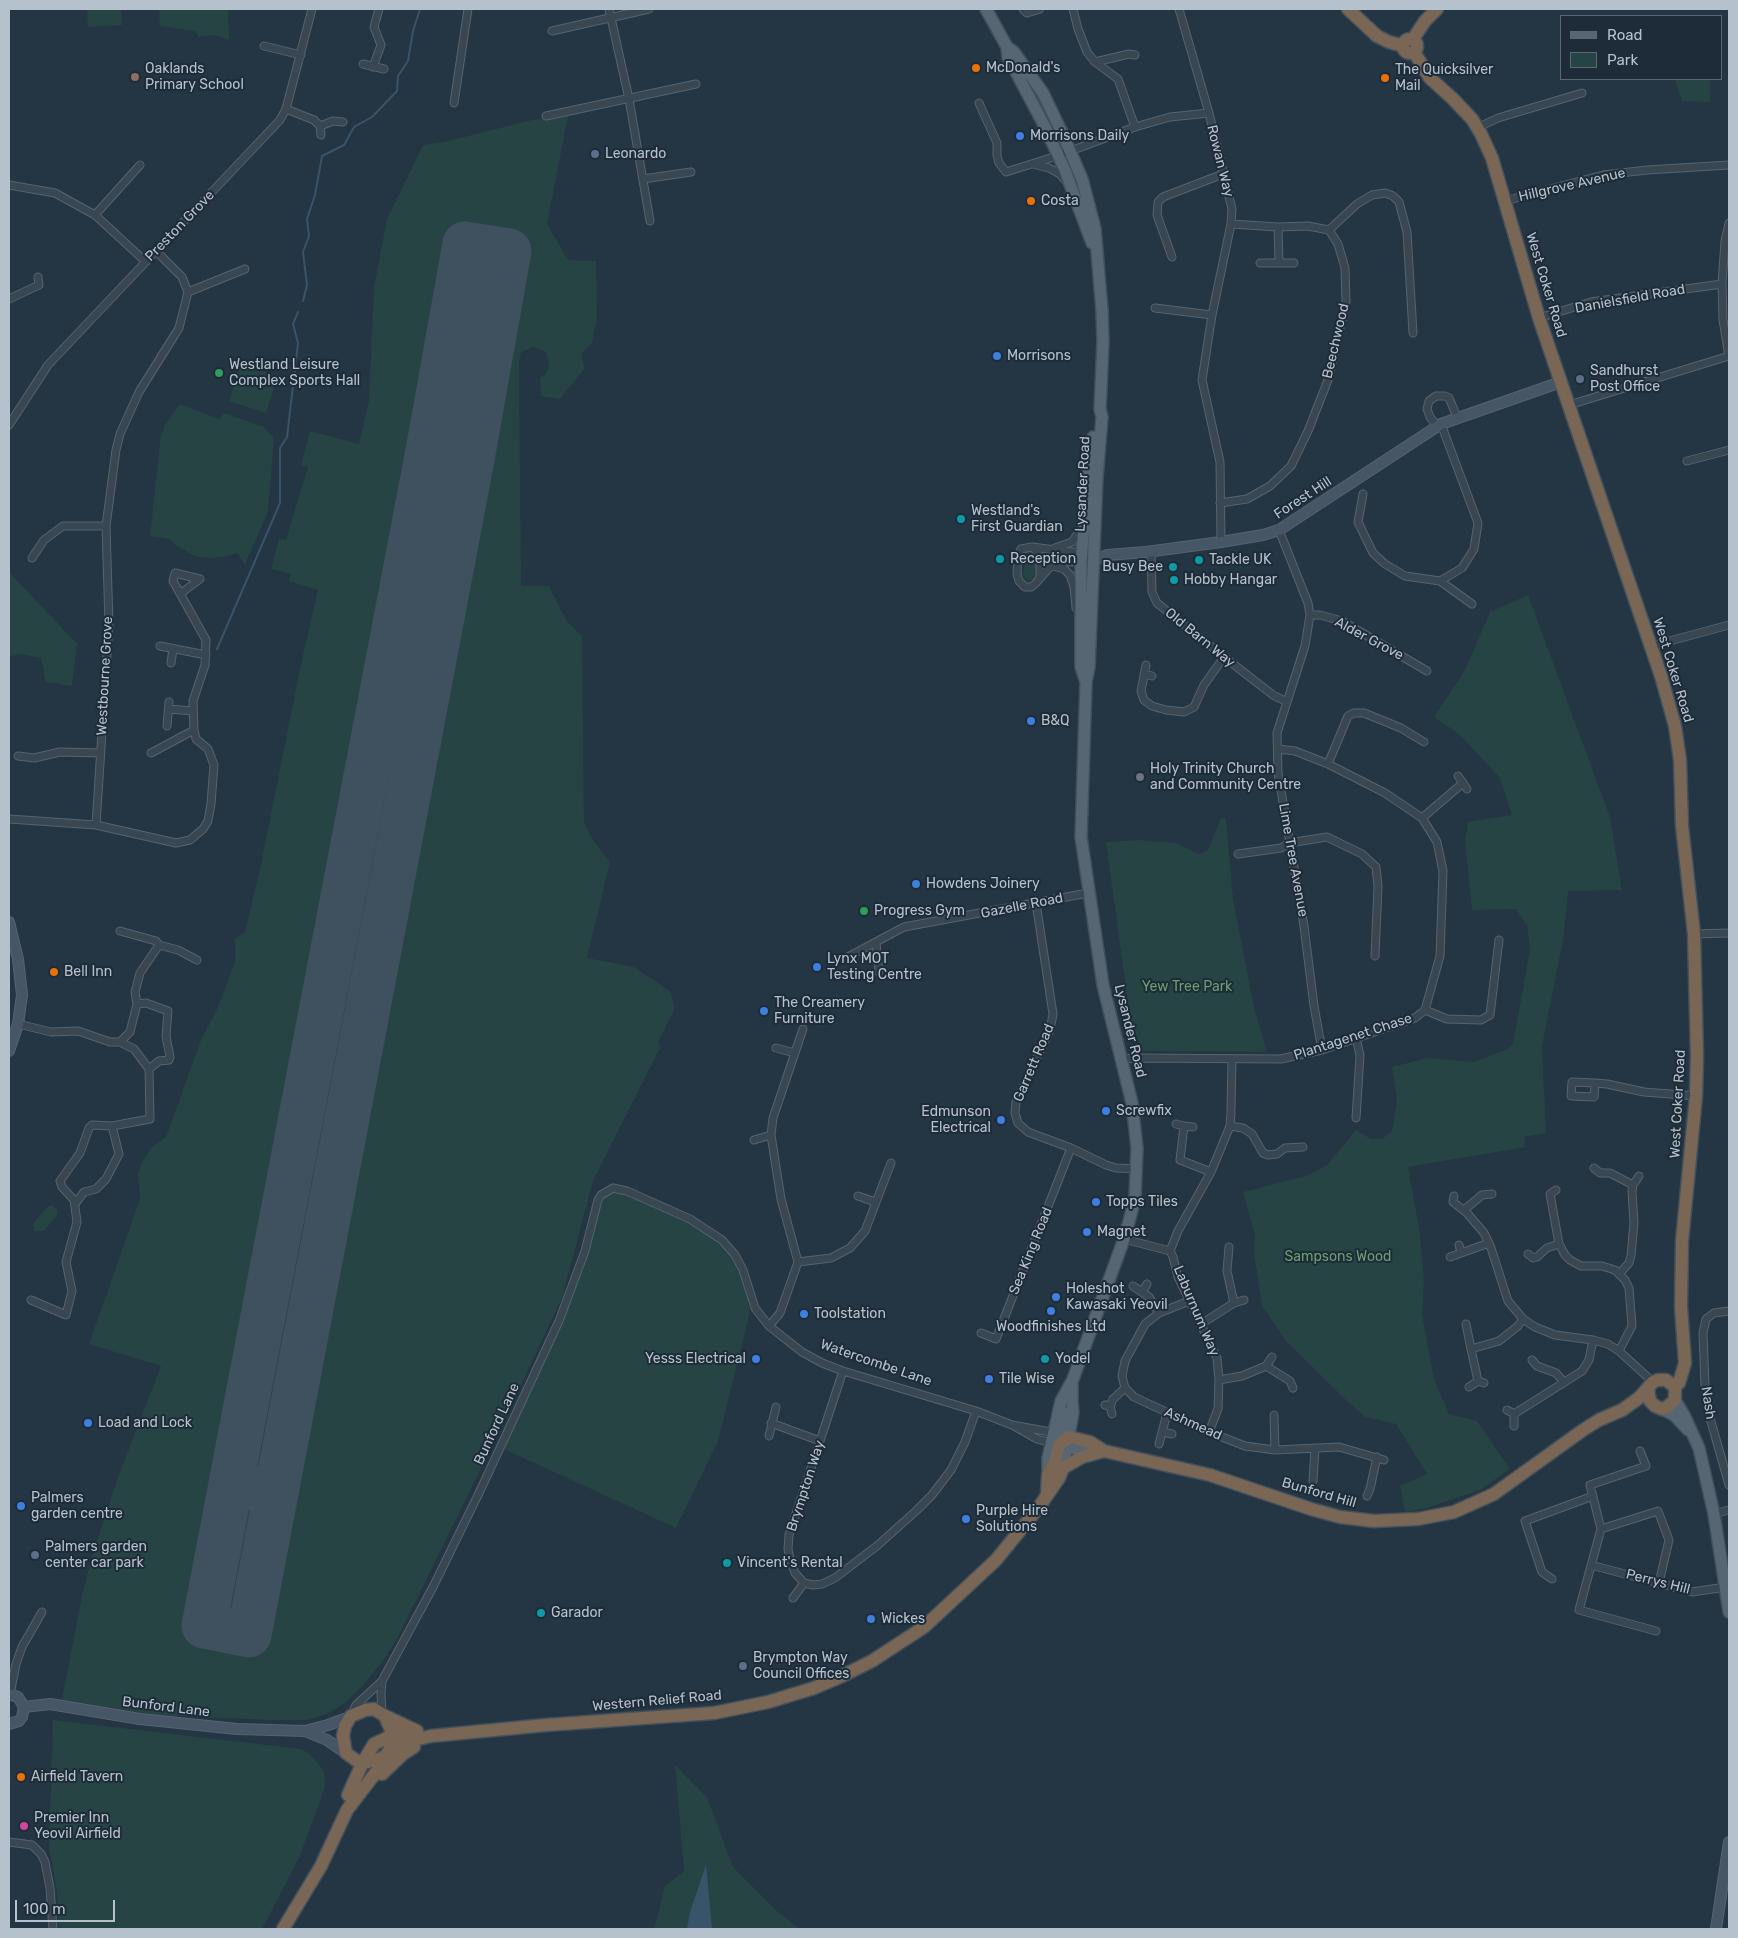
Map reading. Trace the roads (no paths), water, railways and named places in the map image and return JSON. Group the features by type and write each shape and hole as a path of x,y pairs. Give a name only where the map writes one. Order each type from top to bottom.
{"highway":[{"path":"1348,9 1377,36 1389,42 1410,45 1425,21 1437,9"},
{"name":"West Coker Road","path":"1410,45 1430,78 1463,108 1478,128 1492,158 1538,318 1668,696 1676,733 1680,760 1682,826 1694,934 1697,1056 1696,1096 1682,1241 1681,1307 1683,1345 1678,1362 1663,1395"},
{"path":"1622,1410 1639,1398 1663,1395"},
{"path":"1622,1410 1663,1395"},
{"name":"Bunford Hill","path":"1060,1440 1090,1442 1093,1454 1210,1475 1340,1517 1374,1521 1410,1520 1442,1515 1487,1498 1512,1483 1583,1430 1599,1420 1622,1410"},
{"path":"1047,1493 1048,1475 1056,1462 1060,1440"},
{"path":"1063,1468 1093,1454"},
{"name":"Western Relief Road","path":"387,1755 406,1742 431,1736 546,1725 714,1713 768,1702 821,1685 872,1661 924,1627 996,1560 1028,1522 1059,1478 1063,1468"},
{"path":"283,1929 315,1877 347,1810 384,1762 387,1755 392,1735 384,1714 374,1709 365,1710 350,1717 343,1736 346,1754 347,1810"},
{"name":"Western Relief Road","path":"384,1714 416,1731 431,1736"},
{"path":"348,1795 362,1762 374,1744 392,1735 416,1731"},
{"path":"338,1829 350,1818 360,1801 390,1765 415,1747 439,1742 449,1735"},
{"path":"346,1754 362,1762 373,1761 387,1755"}],"main road":[{"name":"Lysander Road","path":"986,9 1007,47 1008,57 1044,125 1064,168 1090,237 1098,269"},
{"name":"Lysander Road","path":"1007,47 1014,52 1043,93 1082,179 1095,228 1103,342 1100,409 1102,417 1081,643 1081,668 1086,682"},
{"name":"Lysander Road","path":"1060,1440 1057,1417 1061,1401 1073,1379 1124,1239 1135,1198 1137,1170 1135,1118 1122,1059 1102,985 1081,837 1086,682 1090,667 1088,557 1084,520 1096,417 1100,409"},
{"name":"Lysander Road","path":"1060,1440 1073,1412 1073,1379"},
{"path":"1663,1395 1674,1415 1687,1428 1700,1448 1714,1514 1729,1612"},
{"path":"1060,1440 1063,1468"}],"street":[{"name":"Preston Grove","path":"9,425 48,365 280,120 286,109 312,9"},
{"path":"373,66 381,45 374,27 379,9"},
{"path":"454,103 468,9"},
{"path":"609,9 629,99 650,221"},
{"path":"552,31 649,9"},
{"path":"1023,9 1027,13 1040,9"},
{"path":"1073,9 1087,52 1095,62 1118,79 1135,127"},
{"name":"Rowan Way","path":"1179,9 1232,209 1202,380 1220,462 1220,542"},
{"path":"264,46 301,55"},
{"path":"1095,62 1129,54 1135,56"},
{"path":"363,64 384,69"},
{"path":"546,116 696,84"},
{"path":"1478,128 1493,120 1582,93"},
{"path":"979,103 997,144 999,163 1006,172 1057,156 1135,127 1170,117 1208,113"},
{"path":"286,109 314,120 320,126 321,135"},
{"path":"320,126 333,120 343,122"},
{"path":"1032,164 1049,168 1060,174 1071,188"},
{"path":"95,215 140,165"},
{"name":"Hillgrove Avenue","path":"1505,201 1603,175 1647,170 1729,166"},
{"path":"643,179 691,172"},
{"path":"1172,257 1157,215 1158,202 1164,197 1223,174"},
{"path":"9,185 55,193 95,215 146,262"},
{"path":"1230,224 1278,227 1308,226 1329,230 1357,204 1372,196 1385,194 1393,196 1399,202 1407,232 1413,333"},
{"path":"1569,405 1729,356 1723,320 1722,284 1725,241 1729,223"},
{"path":"1278,227 1278,263"},
{"name":"Beechwood","path":"1220,503 1247,499 1270,486 1291,466 1308,431 1328,380 1346,302 1345,268 1338,244 1329,230"},
{"path":"156,251 182,277 188,292 245,269"},
{"path":"1260,263 1294,263"},
{"path":"9,299 41,289 38,277"},
{"name":"Danielsfield Road","path":"1538,318 1591,302 1722,284"},
{"name":"Westbourne Grove","path":"96,825 109,624 106,526 116,450 120,434 140,392 179,328 188,292"},
{"path":"1155,308 1212,315"},
{"name":"Forest Hill","path":"1088,557 1105,553 1107,555 1151,552 1263,535 1279,530 1439,425 1457,417 1561,382"},
{"path":"1440,581 1462,568 1474,549 1478,523 1439,425 1430,417 1427,409 1429,401 1441,395 1449,398 1457,417"},
{"path":"1688,461 1729,450"},
{"path":"1363,494 1358,522 1373,553 1385,564 1405,576 1440,581 1472,604"},
{"path":"1053,549 1072,542 1078,535 1084,520"},
{"path":"32,558 44,540 63,526 106,526"},
{"name":"Lime Tree Avenue","path":"1279,530 1305,596 1310,615 1305,646 1277,734 1278,773 1304,926 1314,1006 1322,1050"},
{"path":"1032,547 1053,549 1088,557 1053,566 1040,576 1035,584 1028,587 1021,584 1017,578 1020,551 1022,549 1032,547"},
{"path":"1032,547 1038,553 1040,576"},
{"name":"Old Barn Way","path":"1151,552 1152,592 1157,603 1273,695 1287,702"},
{"path":"1053,566 1064,569 1070,575 1073,582 1081,643"},
{"path":"9,819 96,825 176,843 182,843 196,836 203,829 208,821 214,765 208,748 196,739 193,701 205,665 206,640 181,593"},
{"name":"Alder Grove","path":"1310,615 1320,614 1342,621 1427,671"},
{"path":"1651,646 1729,625"},
{"path":"160,646 206,655"},
{"path":"171,663 173,649"},
{"path":"1146,666 1141,691 1144,700 1152,706 1166,710 1188,711 1197,703 1204,685 1224,657"},
{"path":"1144,674 1152,676"},
{"path":"167,726 169,706 193,712"},
{"path":"1328,764 1348,716 1354,713 1364,713 1401,728 1424,742"},
{"path":"150,753 194,730"},
{"name":"Plantagenet Chase","path":"1122,1059 1281,1059 1322,1050 1414,1018 1425,1010 1440,956 1442,871 1437,842 1422,818 1385,793 1328,764 1295,751 1278,749"},
{"path":"18,756 34,758 60,752 101,753"},
{"path":"1422,818 1463,783"},
{"path":"1238,854 1282,848 1289,843 1327,837 1362,854 1376,867 1378,886 1375,956"},
{"name":"Gazelle Road","path":"844,959 876,944 904,927 1088,893"},
{"name":"Garrett Road","path":"1036,903 1053,1014 1050,1030 1016,1102 1015,1113 1018,1123 1028,1132 1111,1166 1137,1170"},
{"path":"9,922 18,959 22,995 18,1024 9,1051"},
{"path":"120,931 156,941 159,945 178,950 197,960"},
{"path":"1694,934 1729,933"},
{"path":"1425,1010 1447,1019 1481,1020 1490,1015 1499,940"},
{"path":"876,944 879,972"},
{"path":"31,1300 66,1315 72,1291 66,1262 78,1222 74,1200 62,1187 60,1181 80,1153 89,1128 92,1125 112,1126 150,1120 149,1069 134,1049 130,1032 136,1004 135,992 140,973 159,945"},
{"path":"136,1004 146,1003 168,1011 166,1036 170,1057 169,1060 159,1061 149,1069"},
{"path":"18,1024 51,1032 78,1031 110,1042 120,1042 134,1049"},
{"path":"769,1326 780,1313 798,1262 781,1199 771,1135 773,1118 803,1029"},
{"path":"120,1042 130,1032"},
{"path":"1356,1038 1360,1056 1356,1118"},
{"path":"776,1048 795,1053"},
{"name":"Laburnum Way","path":"1209,1432 1218,1409 1219,1380 1216,1358 1178,1277 1170,1252 1178,1231 1211,1172 1230,1126 1232,1059"},
{"path":"1594,1084 1614,1085 1644,1092 1696,1096"},
{"path":"1176,1124 1193,1127"},
{"path":"75,1204 84,1192 96,1189 106,1179 119,1154 112,1126"},
{"path":"1184,1126 1180,1160 1211,1172"},
{"path":"1230,1126 1243,1128 1252,1134 1263,1153 1268,1156 1278,1154 1285,1148 1303,1147"},
{"path":"754,1140 771,1135"},
{"name":"Sea King Road","path":"981,1333 996,1339 1071,1148"},
{"path":"798,1262 831,1258 850,1248 865,1231 891,1163"},
{"path":"1597,1174 1610,1173 1633,1185"},
{"path":"1619,1274 1629,1263 1631,1256 1634,1223 1633,1185 1640,1176"},
{"name":"Bunford Lane","path":"24,1707 50,1704 140,1719 203,1726 305,1731 350,1717 356,1705 382,1681 438,1578 543,1357 582,1260 598,1200 614,1188 627,1191"},
{"name":"Watercombe Lane","path":"627,1191 690,1219 722,1240 743,1270 755,1308 769,1326 802,1352 822,1363 843,1371 976,1411 1060,1440"},
{"path":"1464,1210 1480,1192 1492,1194"},
{"path":"1550,1192 1559,1244 1565,1255 1575,1263 1587,1267 1609,1268 1619,1274 1629,1288 1632,1326 1619,1351"},
{"path":"858,1196 876,1202"},
{"path":"1451,1201 1464,1210 1479,1226 1489,1243 1508,1300 1523,1319 1535,1327 1555,1335 1608,1344 1619,1351 1663,1395"},
{"path":"1124,1239 1170,1252"},
{"path":"1450,1257 1460,1248 1467,1252 1489,1243"},
{"path":"1531,1259 1537,1257 1547,1248 1559,1244"},
{"path":"1229,1247 1228,1271 1234,1303"},
{"path":"1142,1292 1148,1284"},
{"path":"1133,1286 1148,1297 1159,1313"},
{"path":"1201,1324 1234,1303 1244,1300"},
{"path":"1109,1408 1113,1398 1125,1388 1122,1376 1125,1361 1144,1324 1159,1313 1190,1301"},
{"name":"Nash","path":"1729,1311 1714,1312 1706,1319 1703,1333 1705,1385 1715,1440 1726,1461 1729,1485"},
{"path":"1471,1348 1499,1341 1518,1326 1523,1319"},
{"path":"1466,1324 1481,1382 1469,1387"},
{"path":"1514,1414 1582,1371 1589,1360 1593,1340"},
{"path":"1219,1380 1242,1376 1266,1366 1272,1357"},
{"path":"1532,1360 1537,1366 1556,1373 1564,1382"},
{"path":"1266,1366 1290,1381 1293,1388"},
{"name":"Brympton Way","path":"804,1583 795,1572 790,1559 788,1541 843,1371"},
{"name":"Ashmead","path":"1125,1388 1134,1397 1167,1413 1245,1446 1275,1450 1339,1447 1381,1458 1366,1496"},
{"path":"769,1436 776,1407"},
{"path":"1507,1410 1514,1414"},
{"path":"793,1598 804,1583 813,1586 835,1578 878,1545 932,1495 951,1470 965,1442 976,1411"},
{"path":"1159,1444 1167,1413"},
{"path":"1514,1414 1514,1426"},
{"path":"1274,1415 1275,1450"},
{"path":"771,1423 820,1441"},
{"path":"1274,1425 1284,1424"},
{"name":"Watercombe Lane","path":"1012,1425 1024,1433 1060,1440"},
{"path":"1162,1432 1172,1434"},
{"path":"1313,1481 1315,1448"},
{"path":"1640,1451 1646,1466 1590,1485 1601,1529 1579,1610 1656,1631"},
{"path":"1552,1579 1542,1572 1525,1520 1593,1496"},
{"path":"1714,1514 1729,1510"},
{"path":"1601,1529 1658,1511 1669,1540 1659,1583"},
{"name":"Perrys Hill","path":"1591,1565 1692,1592 1719,1588 1725,1584"},
{"path":"9,1724 22,1717 24,1707 18,1697 9,1694 22,1647 42,1612"},
{"name":"Bunford Lane","path":"382,1681 381,1694 384,1714"},
{"name":"Bunford Lane","path":"305,1731 327,1740 346,1754"},
{"path":"9,1842 32,1846 41,1854 45,1862 50,1888 53,1929"},
{"path":"1716,1929 1729,1842"}],"water":[{"path":"706,1865 712,1929 687,1929 690,1912"}],"waterway":[{"path":"303,301 307,285 303,252 309,236 307,219 315,195 322,156 344,145 354,127 372,117 397,91 398,76 408,61 413,31 420,9"},
{"path":"217,649 280,503 280,448 287,437 298,343 293,324 298,312"}],"place":[{"name":"McDonald's","path":"976,68"},
{"name":"Oaklands Primary School","path":"135,77"},
{"name":"The Quicksilver Mail","path":"1385,78"},
{"name":"Morrisons Daily","path":"1020,136"},
{"name":"Leonardo","path":"595,154"},
{"name":"Costa","path":"1031,201"},
{"name":"Morrisons","path":"997,356"},
{"name":"Westland Leisure Complex Sports Hall","path":"219,373"},
{"name":"Sandhurst Post Office","path":"1580,379"},
{"name":"Westland's First Guardian","path":"961,519"},
{"name":"Reception","path":"1000,559"},
{"name":"Tackle UK","path":"1199,560"},
{"name":"Busy Bee","path":"1173,567"},
{"name":"Hobby Hangar","path":"1174,580"},
{"name":"B&Q","path":"1031,721"},
{"name":"Holy Trinity Church and Community Centre","path":"1140,777"},
{"name":"Howdens Joinery","path":"916,884"},
{"name":"Progress Gym","path":"864,911"},
{"name":"Lynx MOT Testing Centre","path":"817,967"},
{"name":"Bell Inn","path":"54,972"},
{"name":"The Creamery Furniture","path":"764,1011"},
{"name":"Screwfix","path":"1106,1111"},
{"name":"Edmunson Electrical","path":"1001,1120"},
{"name":"Topps Tiles","path":"1096,1202"},
{"name":"Magnet","path":"1087,1232"},
{"name":"Holeshot Kawasaki Yeovil","path":"1056,1297"},
{"name":"Woodfinishes Ltd","path":"1051,1311"},
{"name":"Toolstation","path":"804,1314"},
{"name":"Yesss Electrical","path":"756,1359"},
{"name":"Yodel","path":"1045,1359"},
{"name":"Tile Wise","path":"989,1379"},
{"name":"Load and Lock","path":"88,1423"},
{"name":"Palmers garden centre","path":"21,1506"},
{"name":"Purple Hire Solutions","path":"966,1519"},
{"name":"Palmers garden center car park","path":"35,1555"},
{"name":"Vincent's Rental","path":"727,1563"},
{"name":"Garador","path":"541,1613"},
{"name":"Wickes","path":"871,1619"},
{"name":"Brympton Way Council Offices","path":"743,1666"},
{"name":"Airfield Tavern","path":"21,1777"},
{"name":"Premier Inn Yeovil Airfield","path":"24,1826"}],"park label":[{"name":"Yew Tree Park","path":"1187,987"},
{"name":"Sampsons Wood","path":"1338,1257"}]}
